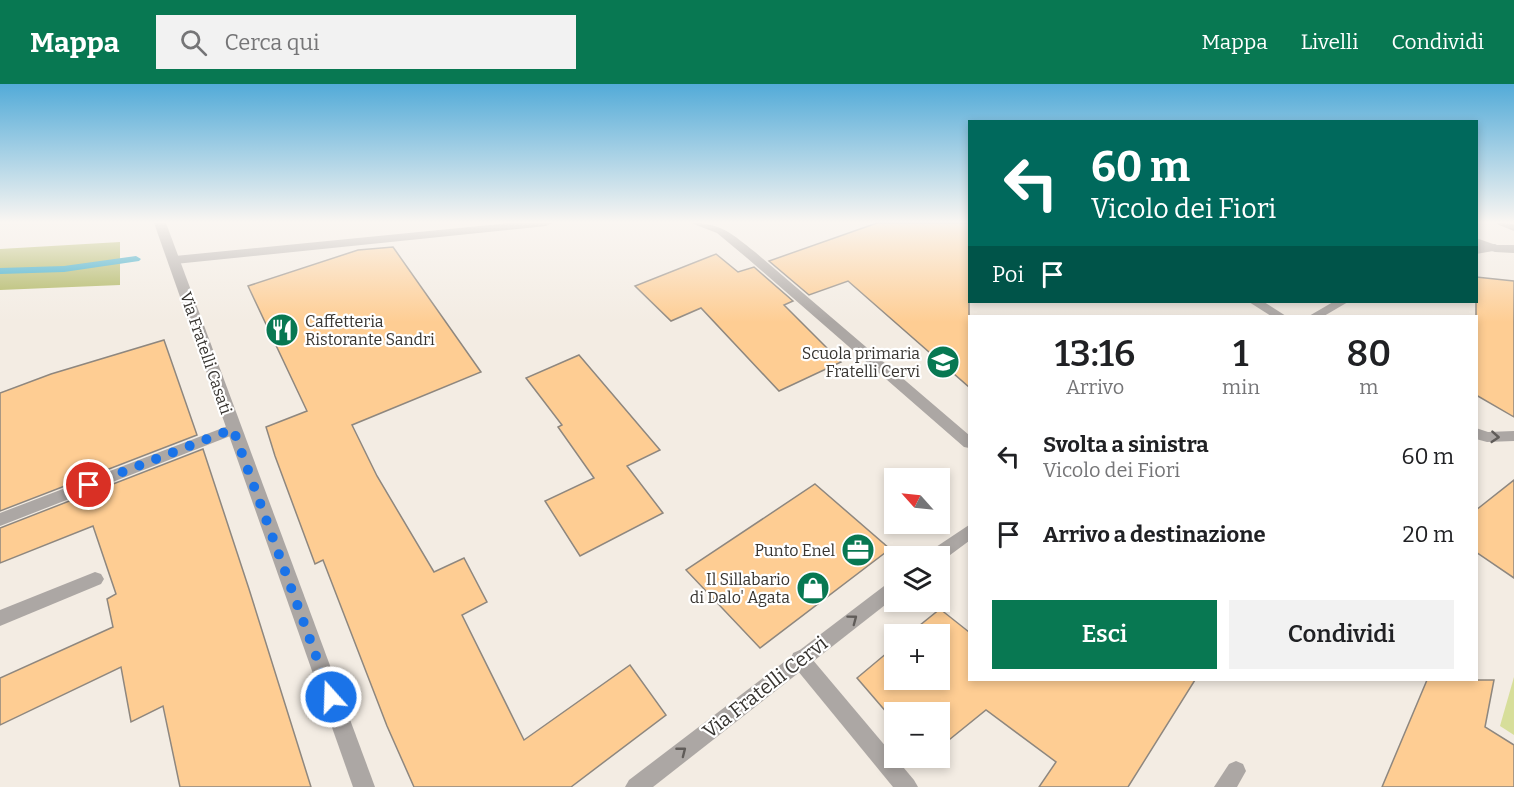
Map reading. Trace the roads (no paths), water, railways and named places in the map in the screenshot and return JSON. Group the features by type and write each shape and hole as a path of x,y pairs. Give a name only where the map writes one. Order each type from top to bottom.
{"street":[{"name":"Via Fratelli Casati","path":"173,256 233,429 364,787"},
{"path":"175,260 217,256"},
{"path":"752,256 968,442"},
{"path":"1258,303 1278,315"},
{"path":"1317,315 1340,303"},
{"path":"0,520 233,429"},
{"path":"1478,434 1487,437 1514,436"},
{"path":"950,546 968,533"},
{"path":"0,618 95,579"},
{"name":"Via Fratelli Cervi","path":"636,787 884,596"},
{"path":"800,659 908,787"}],"waterway":[{"path":"0,271 64,269 136,259"}],"place":[{"name":"Caffetteria Ristorante Sandri","path":"282,330"},
{"name":"Scuola primaria Fratelli Cervi","path":"943,362"},
{"name":"Punto Enel","path":"858,550"},
{"name":"Il Sillabario di Dalo' Agata","path":"813,588"}]}
